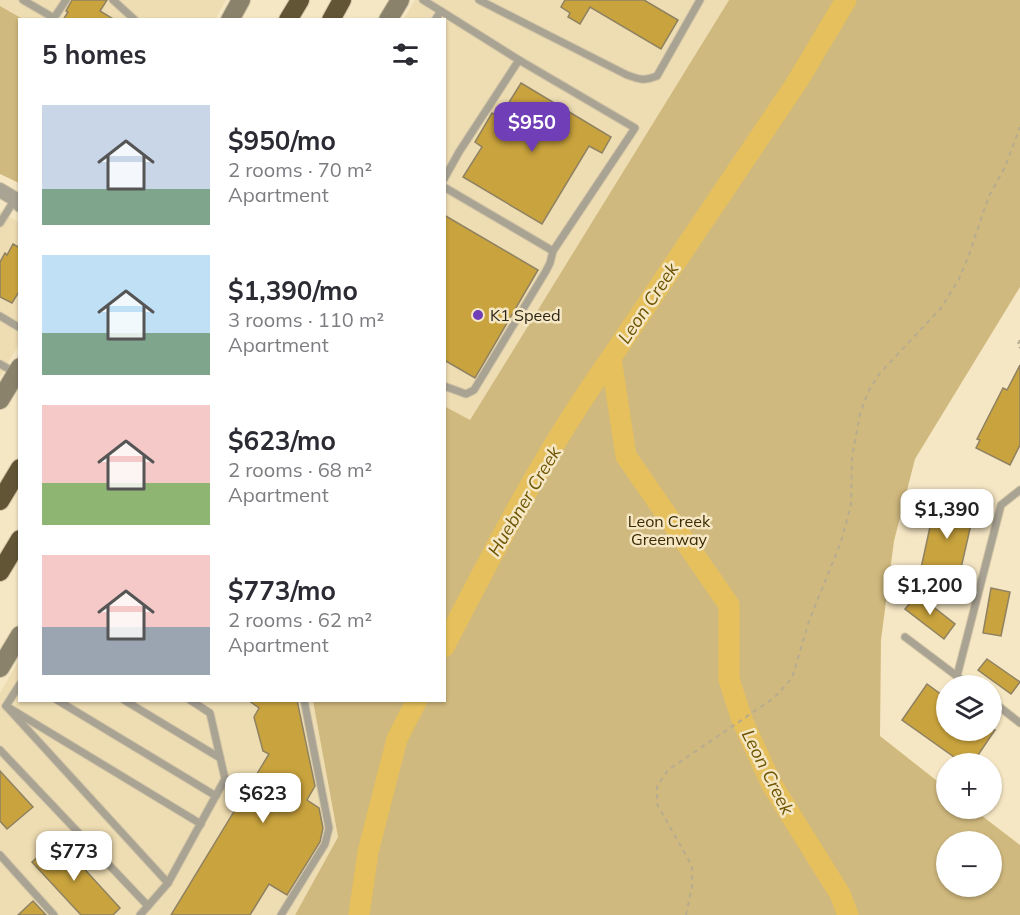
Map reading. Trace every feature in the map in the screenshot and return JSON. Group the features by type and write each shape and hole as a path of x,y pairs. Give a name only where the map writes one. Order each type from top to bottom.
{"highway":[{"path":"289,18 300,0"},
{"path":"332,18 342,0"},
{"path":"342,18 350,0"},
{"path":"0,501 18,471"},
{"path":"0,572 18,542"}],"main road":[{"path":"231,18 241,0"},
{"path":"389,18 400,0"},
{"path":"0,400 12,368"},
{"path":"0,668 18,638"}],"street":[{"path":"0,190 18,201"}],"lane":[{"path":"23,0 54,18 66,0"},
{"path":"112,0 133,18"},
{"path":"423,0 634,128 553,251 546,271 474,390 466,394 446,387"},
{"path":"479,0 640,80 657,76 700,0"},
{"path":"436,18 441,11"},
{"path":"446,175 519,60"},
{"path":"446,188 553,251"},
{"path":"0,223 18,201"},
{"path":"0,316 18,327"},
{"path":"957,675 1001,505 1020,490"},
{"path":"905,637 956,675"},
{"path":"6,706 18,687"},
{"path":"60,702 216,796"},
{"path":"127,702 220,758"},
{"path":"140,915 168,883 225,779 210,713 193,702"},
{"path":"281,915 325,843 329,828 304,702"},
{"path":"6,706 201,824"},
{"path":"6,706 168,883"},
{"path":"1002,709 1020,723"},
{"path":"0,750 148,906"},
{"path":"0,855 54,915"}],"path":[{"path":"686,915 692,887 692,866 657,804 657,786 668,770 774,698 792,678 809,621 841,542 851,505 852,457 860,414 868,392 880,373 941,308 959,279 989,196 1005,167 1020,127"},
{"path":"1020,340 1017,346 1020,348"}],"shaded area":[{"path":"0,0 226,0 216,18 21,18 0,6"},
{"path":"415,0 729,0 446,459 446,18 404,18"},
{"path":"0,211 18,222 18,346 0,377"},
{"path":"18,662 18,702 313,702 338,837 295,915 0,915 0,693"}],"green space":[{"name":"Leon Creek Greenway","path":"729,0 1020,0 1020,287 915,459 894,541 881,640 880,736 936,780 936,819 986,819 1002,831 936,831 936,897 1002,897 1002,831 1020,845 1020,915 295,915 338,837 313,702 446,702 446,407 470,420"},
{"path":"0,6 21,18 18,18 18,183 0,174"}],"building":[{"path":"72,0 107,0 100,11 112,18 64,18 68,12 66,11"},
{"path":"565,0 644,0 678,20 661,49 590,7 580,24 568,17 570,13 561,7"},
{"path":"521,83 611,137 602,153 589,146 542,224 463,177 482,147 475,142 492,113 500,117"},
{"name":"K1 Speed","path":"446,216 538,270 475,378 446,361"},
{"path":"13,244 18,247 18,293 12,303 0,297 0,262 5,253 7,255"},
{"path":"1020,365 1020,445 1010,465 976,448 980,440 977,439 1003,388 1007,390"},
{"path":"938,490 977,498 956,590 918,582"},
{"path":"991,588 1010,592 1001,636 983,633"},
{"path":"917,594 955,624 944,639 905,609"},
{"path":"987,659 1020,682 1011,694 1002,687 1002,675 985,675 978,670"},
{"path":"927,684 936,691 936,741 988,741 979,753 948,753 902,720"},
{"path":"251,702 297,702 315,786 307,800 319,808 323,828 320,842 287,895 269,884 250,915 171,915 269,754 263,751 254,717 259,708"},
{"path":"0,771 33,807 7,829 0,821"},
{"path":"57,839 120,908 113,915 81,915 32,862"},
{"path":"33,901 46,915 18,915"}],"waterway":[{"name":"Leon Creek","path":"846,0 797,82 611,358 626,456 729,605 729,679 742,720 772,785 840,894 848,915"},
{"name":"Huebner Creek","path":"446,643 543,463 611,358"},
{"name":"Huebner Creek","path":"359,915 368,852 397,739 416,702"}],"place":[{"name":"K1 Speed","path":"478,315"}]}
